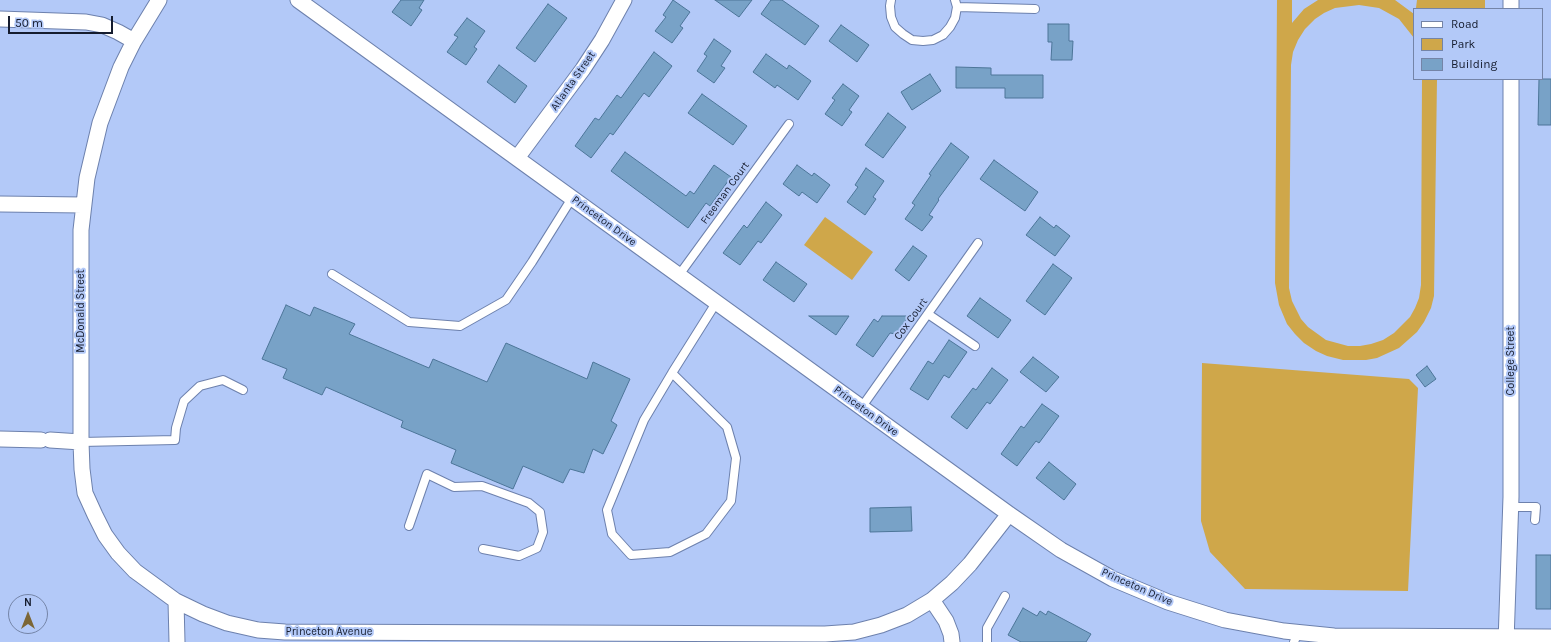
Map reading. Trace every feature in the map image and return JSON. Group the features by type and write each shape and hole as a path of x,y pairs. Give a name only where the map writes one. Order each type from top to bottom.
{"street":[{"name":"McDonald Street","path":"159,0 134,41 121,67 100,123 91,158 83,205 81,230 81,442 85,493 94,515 105,535 118,553 135,571 176,601"},
{"name":"Princeton Drive","path":"298,0 1009,514 1061,550 1107,575 1168,602 1226,620 1284,631 1296,637 1334,636 1506,640"},
{"name":"Atlanta Street","path":"517,158 583,69 602,40 624,0"},
{"path":"0,19 86,22 102,25 134,41"},
{"name":"College Street","path":"1506,640 1510,507 1511,80"},
{"path":"0,204 83,205"},
{"path":"0,439 81,442"},
{"name":"Princeton Avenue","path":"176,601 202,614 227,623 258,630 285,632 670,638 825,638 881,625 907,615 932,600 952,583 970,564 1009,514"},
{"path":"932,600 946,621 951,634 952,642"},
{"path":"176,601 176,642"},
{"path":"1506,640 1551,637"}],"lane":[{"path":"891,0 891,17 895,27 912,40 923,41 933,40 943,35 955,18 956,4 1035,9"},
{"name":"Freeman Court","path":"679,275 789,124"},
{"path":"332,274 409,322 460,326 506,300 572,198"},
{"name":"Cox Court","path":"861,408 978,243"},
{"path":"672,374 727,427 736,458 731,501 706,534 670,552 631,555 612,534 606,510 644,420 672,374 716,303"},
{"path":"928,314 975,346"},
{"path":"81,442 175,440 176,428 184,401 200,386 223,380 243,390"},
{"path":"409,526 427,474 454,487 482,486 529,503 540,512 543,532 537,548 519,556 483,549"},
{"path":"1510,507 1536,506 1535,520"},
{"path":"986,642 986,628 1005,596"}],"green space":[{"path":"1277,0 1292,0 1292,23 1304,9 1318,0 1395,0 1413,13 1413,37 1399,19 1379,8 1359,5 1335,8 1315,19 1305,29 1293,52 1291,65 1289,288 1292,301 1301,319 1308,327 1326,340 1348,346 1360,346 1383,340 1394,333 1410,317 1419,298 1421,285 1422,80 1437,80 1434,296 1431,308 1417,332 1399,348 1377,358 1366,360 1343,360 1327,356 1316,351 1304,343 1295,334 1287,324 1279,305 1275,283"},
{"path":"1417,0 1485,0 1485,8 1416,8"},
{"path":"825,217 873,252 852,280 804,245"},
{"path":"1202,363 1409,379 1418,388 1408,591 1245,589 1210,552 1201,521"}],"building":[{"path":"401,0 424,0 419,8 422,10 411,26 392,12"},
{"path":"673,0 690,12 680,26 683,28 672,43 655,31 666,17 663,15"},
{"path":"715,0 752,0 739,17"},
{"path":"771,0 782,0 819,26 805,45 761,14"},
{"path":"548,4 567,18 535,62 516,48"},
{"path":"467,18 485,31 474,47 477,49 466,65 447,52 458,37 454,35"},
{"path":"1048,24 1069,24 1069,41 1073,41 1072,60 1051,60 1052,42 1048,42"},
{"path":"841,25 869,45 857,62 829,41"},
{"path":"714,39 731,51 721,66 725,68 714,83 697,71 707,56 704,54"},
{"path":"654,52 672,66 649,97 644,93 613,135 610,133 591,158 575,146 595,118 599,120 617,95 621,98"},
{"path":"766,54 787,69 789,65 811,81 798,100 777,85 775,88 753,72"},
{"path":"499,65 527,86 515,103 487,82"},
{"path":"956,67 991,68 991,75 1043,75 1043,98 1005,98 1005,88 956,88"},
{"path":"930,74 941,91 912,110 901,92"},
{"path":"1551,79 1551,125 1538,125 1539,80"},
{"path":"843,84 859,96 849,110 852,112 842,126 825,114 835,100 832,98"},
{"path":"702,94 747,126 733,145 688,113"},
{"path":"888,113 906,127 883,158 865,145"},
{"path":"951,143 969,157 938,199 939,200 929,215 933,217 922,231 905,219 915,205 912,203 931,175 929,174"},
{"path":"625,152 686,196 690,191 694,194 714,165 731,177 710,206 706,203 688,228 611,171"},
{"path":"994,160 1038,192 1025,211 980,179"},
{"path":"797,165 812,176 814,173 830,185 817,203 802,192 799,196 783,184"},
{"path":"866,168 884,181 873,197 876,199 865,215 847,202 858,187 855,185"},
{"path":"766,202 782,215 761,243 758,241 740,265 723,253 744,225 747,228"},
{"path":"1040,217 1054,228 1056,225 1070,236 1055,256 1026,235"},
{"path":"913,246 927,256 909,281 895,270"},
{"path":"776,262 807,284 794,302 763,280"},
{"path":"1053,264 1072,278 1045,315 1026,301"},
{"path":"980,298 1011,320 998,338 967,316"},
{"path":"286,305 310,316 314,307 355,324 349,334 429,368 433,359 487,382 506,343 587,379 593,362 630,379 611,421 617,425 603,454 593,449 584,473 570,469 563,483 523,466 513,489 451,463 456,450 401,427 403,421 326,387 322,395 283,378 287,369 262,359"},
{"path":"809,316 849,316 836,335"},
{"path":"882,316 909,316 896,334 890,333 873,357 856,345 874,319 878,322"},
{"path":"949,340 967,352 949,378 944,375 928,400 910,389 928,361 933,364"},
{"path":"1033,357 1059,377 1046,392 1020,372"},
{"path":"1427,366 1436,379 1425,387 1416,375"},
{"path":"992,368 1008,380 990,404 987,402 967,429 951,417 973,388 976,390"},
{"path":"1042,404 1059,416 1039,443 1036,441 1017,466 1001,454 1021,426 1024,428"},
{"path":"1049,462 1076,484 1064,500 1036,478"},
{"path":"911,507 912,531 870,532 870,508"},
{"path":"1536,555 1551,555 1551,609 1536,609"},
{"path":"1023,608 1037,616 1040,611 1046,615 1048,611 1091,634 1086,642 1021,642 1008,635"}]}
